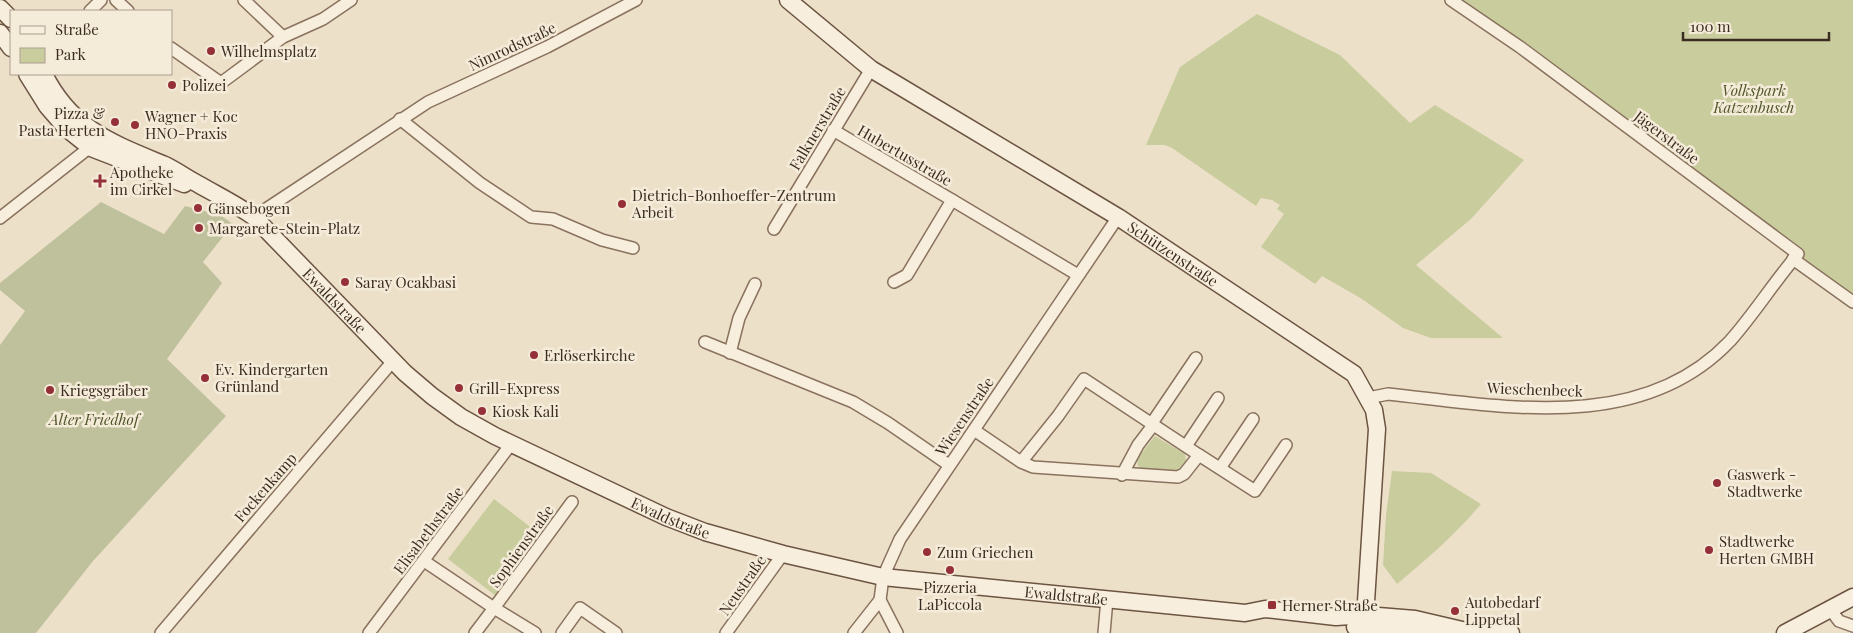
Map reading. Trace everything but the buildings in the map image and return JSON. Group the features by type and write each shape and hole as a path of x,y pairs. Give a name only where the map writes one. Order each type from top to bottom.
{"main road":[{"name":"Schützenstraße","path":"788,0 871,69 1118,217 1354,374 1374,410 1377,429 1365,625"},
{"path":"0,8 10,18"},
{"path":"0,34 10,47"},
{"path":"28,75 47,106 66,128 95,142"},
{"path":"45,75 57,97 95,142"},
{"name":"Ewaldstraße","path":"95,142 124,150 166,166 228,199 254,217 393,361 432,396 461,417 511,444 666,517 705,532 783,554 882,577 1245,613 1254,619 1308,626 1365,625"},
{"path":"1785,633 1853,597"},
{"path":"1365,625 1438,632 1462,630 1511,633"}],"street":[{"path":"91,10 101,0"},
{"path":"116,0 127,10"},
{"path":"244,0 283,37"},
{"path":"172,49 221,83 283,37 323,19 351,0"},
{"name":"Nimrodstraße","path":"254,217 428,102 535,53 636,0"},
{"name":"Jägerstraße","path":"1451,0 1536,59 1798,254 1793,259 1853,302"},
{"name":"Falknerstraße","path":"774,229 871,69"},
{"path":"400,119 480,183 531,217 553,219 602,240 633,248"},
{"name":"Hubertusstraße","path":"833,130 952,200 907,275 894,282"},
{"path":"0,218 95,142"},
{"path":"952,200 1078,275"},
{"name":"Wiesenstraße","path":"882,577 900,539 1118,217"},
{"name":"Wieschenbeck","path":"1368,398 1388,394 1562,408 1626,401 1665,387 1692,372 1730,341 1793,259"},
{"path":"730,353 740,318 755,284"},
{"path":"705,342 853,402 888,423 949,465"},
{"path":"1122,474 1133,453 1196,358"},
{"name":"Fockenkamp","path":"160,633 393,361"},
{"path":"1021,462 1058,416 1084,379 1255,491 1286,445"},
{"path":"1186,446 1218,398"},
{"path":"1220,468 1253,419"},
{"path":"974,430 1033,468 1178,477 1184,474 1199,455"},
{"name":"Elisabethstraße","path":"369,633 511,444"},
{"name":"Sophienstraße","path":"475,633 572,502"},
{"name":"Neustraße","path":"726,633 783,554"},
{"name":"Sophienstraße","path":"424,561 494,608"},
{"path":"882,577 880,600 897,633"},
{"path":"1104,633 1107,599"},
{"path":"854,633 880,600"},
{"path":"494,608 535,633"},
{"path":"562,633 580,608 616,633"},
{"path":"1830,609 1839,621 1853,626"}],"green space":[{"name":"Volkspark Katzenbusch","path":"1456,0 1853,0 1853,302 1793,259 1798,255"},
{"path":"1257,14 1340,55 1410,123 1435,105 1524,160 1471,219 1416,265 1503,338 1431,338 1403,328 1362,299 1322,276 1315,284 1261,247 1284,214 1277,209 1280,205 1272,200 1261,198 1256,206 1172,148 1165,145 1146,145 1180,67"},
{"name":"Alter Friedhof","path":"101,202 164,234 185,206 220,215 233,224 203,262 222,283 167,359 226,416 93,561 36,633 0,633 0,345 25,311 0,290 0,283"},
{"path":"1155,436 1185,454 1186,461 1176,472 1142,469 1138,466 1137,459"},
{"path":"1392,471 1431,473 1481,504 1430,556 1397,584 1383,565 1386,515"},
{"path":"494,499 542,536 496,596 448,559"}],"place":[{"name":"Wilhelmsplatz","path":"211,51"},
{"name":"Polizei","path":"172,85"},
{"name":"Pizza & Pasta Herten","path":"115,122"},
{"name":"Wagner + Koc HNO-Praxis","path":"135,125"},
{"name":"Apotheke im Cirkel","path":"100,181"},
{"name":"Dietrich-Bonhoeffer-Zentrum Arbeit","path":"622,204"},
{"name":"Gänsebogen","path":"198,208"},
{"name":"Margarete-Stein-Platz","path":"199,228"},
{"name":"Saray Ocakbasi","path":"345,282"},
{"name":"Erlöserkirche","path":"534,355"},
{"name":"Ev. Kindergarten Grünland","path":"205,378"},
{"name":"Grill-Express","path":"459,388"},
{"name":"Kriegsgräber","path":"50,390"},
{"name":"Kiosk Kali","path":"482,411"},
{"name":"Gaswerk - Stadtwerke","path":"1717,483"},
{"name":"Stadtwerke Herten GMBH","path":"1709,550"},
{"name":"Zum Griechen","path":"927,552"},
{"name":"Pizzeria LaPiccola","path":"950,570"},
{"name":"Herner Straße","path":"1272,605"},
{"name":"Autobedarf Lippetal","path":"1455,611"}]}
